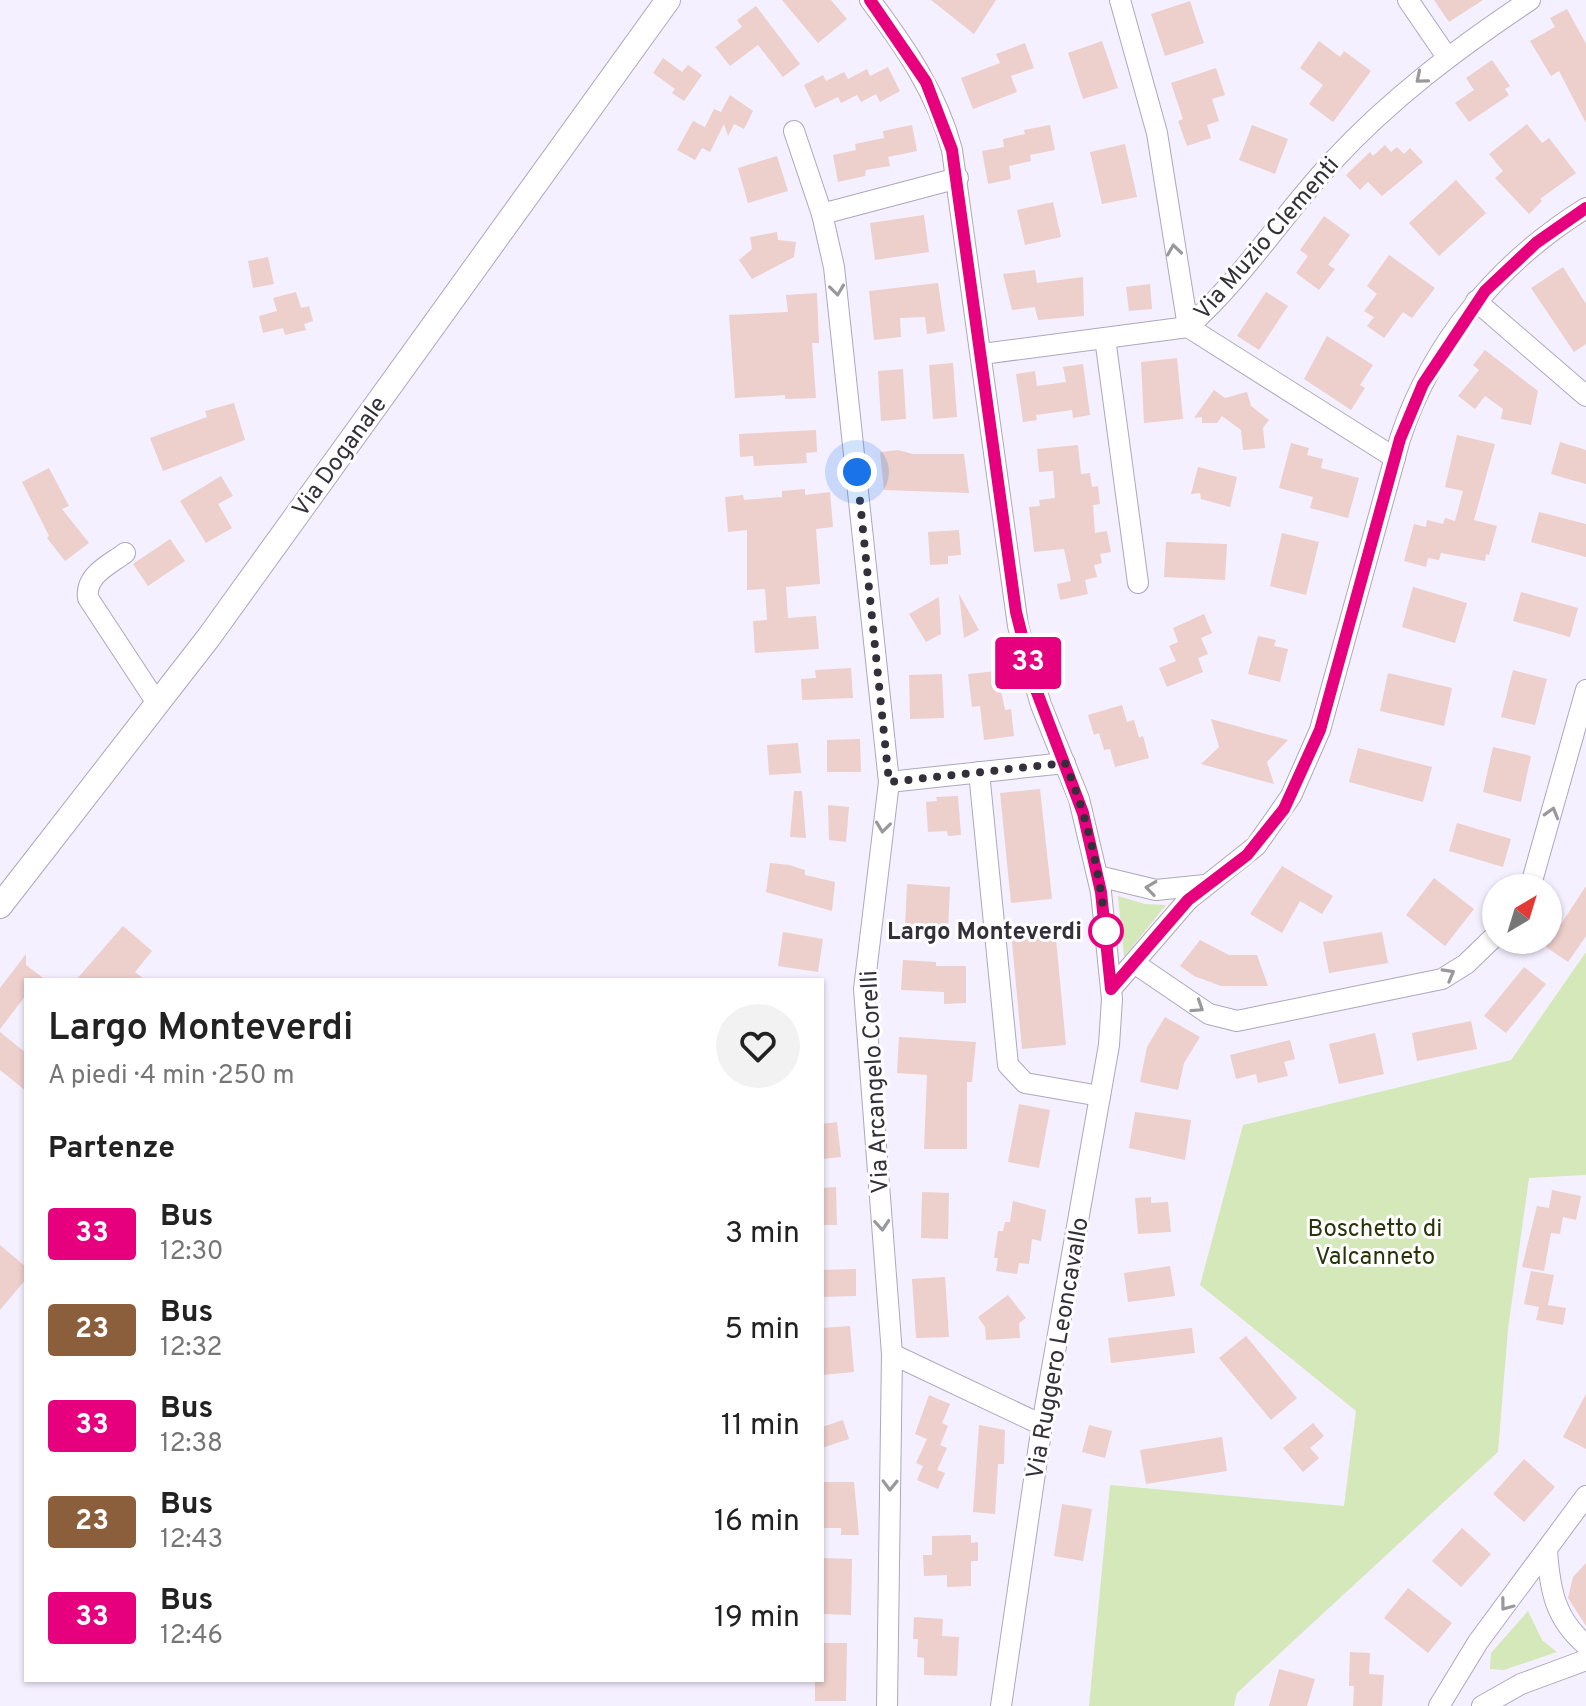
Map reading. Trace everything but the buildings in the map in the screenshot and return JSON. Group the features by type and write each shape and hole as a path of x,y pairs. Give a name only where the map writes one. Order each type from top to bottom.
{"main road":[{"name":"Via Doganale","path":"0,906 157,703 668,0"}],"street":[{"name":"Via Ruggero Leoncavallo","path":"870,0 933,96 958,178 1018,626 1038,696 1081,806 1098,876 1111,989 1111,1032 1042,1425 1001,1706"},
{"path":"1408,0 1447,57"},
{"name":"Via Muzio Clementi","path":"1188,327 1224,294 1344,149 1447,57 1530,0"},
{"name":"Via Muzio Clementi","path":"1124,1 1160,146 1188,327"},
{"name":"Via Arcangelo Corelli","path":"794,131 822,214 837,286 889,782 864,989 892,1354 887,1706"},
{"path":"822,214 958,178"},
{"path":"1111,989 1205,885 1238,862 1264,837 1284,809 1309,760 1395,458 1423,384 1476,301 1529,249 1586,208"},
{"path":"1476,301 1586,396"},
{"path":"982,354 1188,327 1395,458"},
{"path":"1105,338 1138,583"},
{"path":"125,553 93,577 87,588 88,598 157,703"},
{"path":"1534,874 1586,690"},
{"path":"889,782 1065,763"},
{"path":"979,772 1008,1065 1025,1083 1100,1096"},
{"path":"1098,876 1156,890 1205,885"},
{"path":"1134,963 1203,1011 1237,1021 1436,982 1455,972 1482,948"},
{"path":"892,1354 1042,1425"},
{"path":"1439,1706 1478,1642 1586,1496"},
{"path":"1547,1551 1550,1584 1558,1613 1586,1645"},
{"path":"1482,1706 1521,1684 1586,1660"}],"green space":[{"path":"1118,896 1145,904 1166,905 1124,957"},
{"name":"Boschetto di Valcanneto","path":"1586,952 1586,1175 1529,1178 1508,1329 1498,1452 1237,1693 1234,1706 1089,1706 1110,1485 1344,1506 1356,1411 1200,1285 1243,1125 1511,1060"},
{"path":"1528,1611 1542,1640 1557,1652 1504,1670 1490,1669 1491,1653"}],"bus line":[{"name":"33","path":"870,0 926,82 952,150 1016,612 1035,687 1075,785 1083,813 1101,892 1111,989 1188,900 1247,855 1284,809 1309,760 1320,730 1400,439 1423,384 1448,341 1485,291 1536,243 1586,208"}],"place":[{"name":"Largo Monteverdi","path":"1106,931"}],"route":[{"path":"857,472 889,782 1065,763 1075,785 1088,834 1101,892 1107,940 1106,931"}]}
